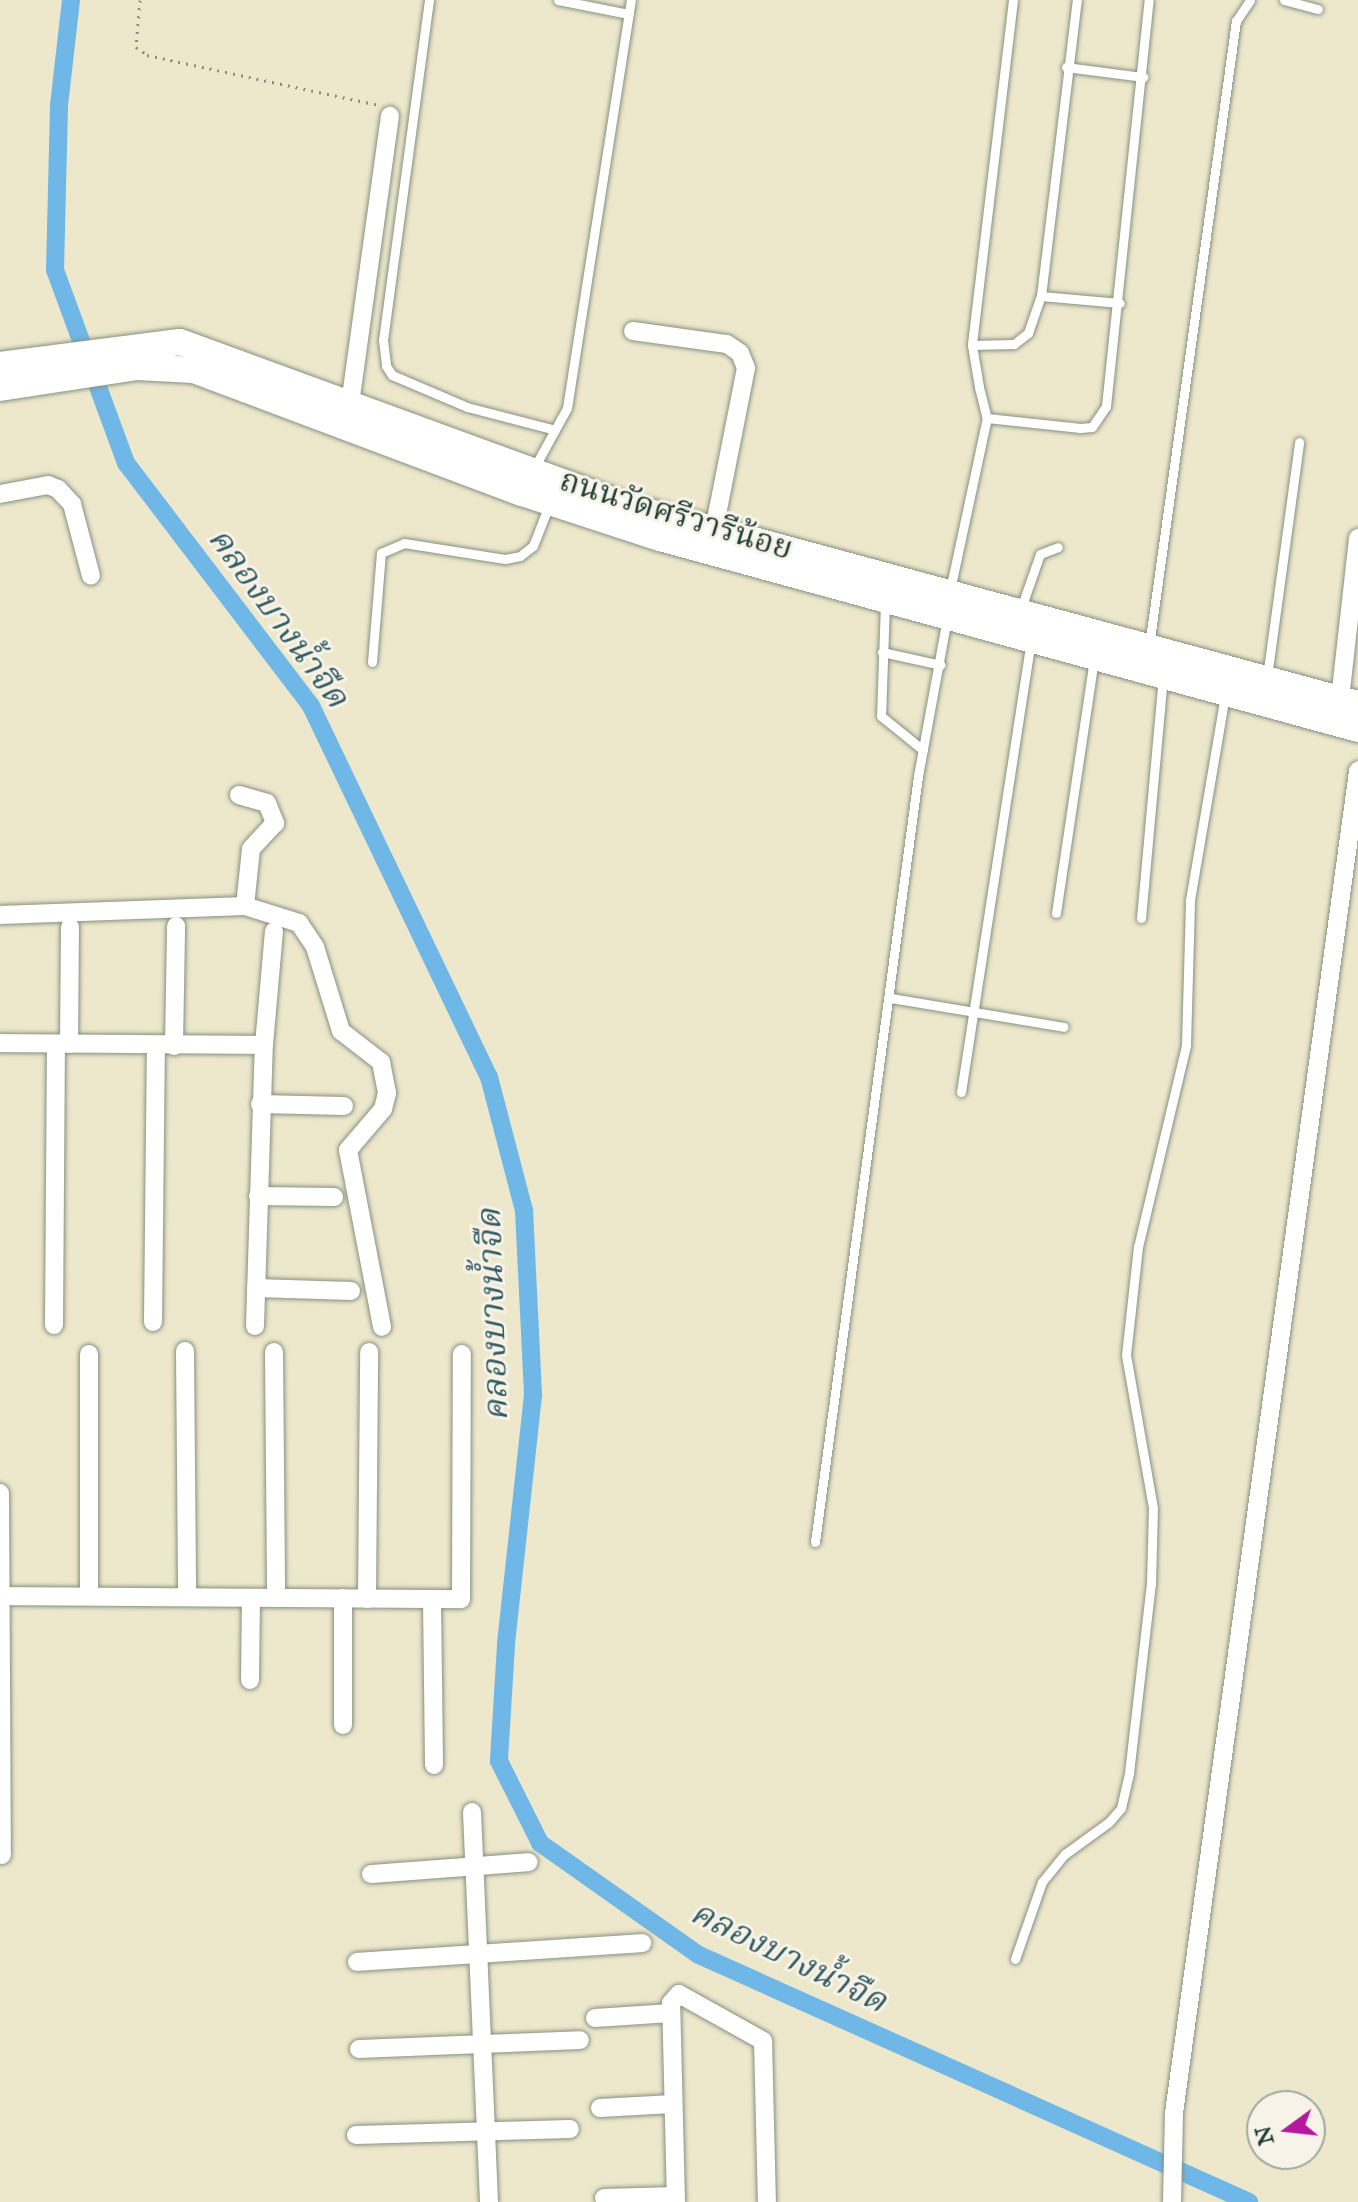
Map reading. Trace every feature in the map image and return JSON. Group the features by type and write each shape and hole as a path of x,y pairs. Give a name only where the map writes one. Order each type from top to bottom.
{"main road":[{"name":"ถนนวัดศรีวารีน้อย","path":"0,365 180,342 550,502 660,538 885,600 1019,613 1349,702"},
{"name":"ถนนวัดศรีวารีน้อย","path":"0,388 161,367 194,370 276,386 350,404 532,471 949,604 1031,637 1358,729"}],"street":[{"path":"350,404 390,116"},
{"path":"633,331 727,344 740,353 746,368 714,530"},
{"path":"0,494 48,485 58,489 72,504 91,576"},
{"path":"1349,702 1358,538"},
{"path":"1172,2202 1174,2113 1358,771"},
{"path":"239,795 267,803 275,823 251,849 245,906"},
{"path":"0,915 245,906 299,923 315,947 341,1031 381,1062 388,1101 351,1142 348,1159 382,1327"},
{"path":"153,1322 165,1046 176,926"},
{"path":"54,1325 70,927"},
{"path":"255,1326 260,1104 274,931"},
{"path":"0,1043 264,1045"},
{"path":"260,1104 344,1106"},
{"path":"258,1196 334,1197"},
{"path":"256,1288 351,1291"},
{"path":"185,1351 187,1597"},
{"path":"274,1352 276,1598"},
{"path":"367,1599 369,1352"},
{"path":"89,1354 89,1596"},
{"path":"0,1596 461,1599 462,1354"},
{"path":"0,1493 2,1855"},
{"path":"250,1680 251,1598"},
{"path":"343,1598 343,1725"},
{"path":"432,1599 434,1765"},
{"path":"472,1812 489,2202"},
{"path":"371,1874 529,1862"},
{"path":"357,1962 642,1943"},
{"path":"604,2198 676,2199 671,2013 679,1994 763,2041 767,2202"},
{"path":"595,2018 671,2013"},
{"path":"359,2049 580,2040"},
{"path":"600,2108 673,2104"},
{"path":"356,2135 570,2129"}],"lane":[{"path":"429,0 383,340 386,366 392,375 467,407 555,430"},
{"path":"558,0 629,14"},
{"path":"532,471 555,430 571,386 631,0"},
{"path":"815,1542 923,750 987,418 972,345 1013,0"},
{"path":"972,345 1014,344 1028,333 1041,296 1066,67 1077,0"},
{"path":"987,418 1092,427 1106,406 1120,303 1149,0"},
{"path":"1149,649 1236,21 1250,0"},
{"path":"1284,0 1318,9"},
{"path":"1066,67 1143,77"},
{"path":"1041,296 1120,303"},
{"path":"1267,680 1299,442"},
{"path":"372,662 381,553 404,543 505,559 520,556 533,546 550,502"},
{"path":"1019,613 1040,554 1058,547"},
{"path":"885,600 881,716 923,750"},
{"path":"961,1092 1031,637"},
{"path":"882,652 941,665"},
{"path":"1056,913 1095,656"},
{"path":"1141,918 1164,674"},
{"path":"1015,1959 1042,1882 1065,1854 1115,1815 1129,1773 1151,1584 1153,1508 1126,1355 1138,1247 1186,1045 1190,900 1226,692"},
{"path":"891,998 976,1008 1064,1027"}],"path":[{"path":"140,0 136,47 147,55 378,105 390,116"}],"waterway":[{"name":"คลองบางน้ำจืด","path":"71,0 59,106 55,270 126,463 311,706 489,1077 524,1210 533,1395 506,1645 499,1761 540,1843 699,1955 1249,2202"}]}
